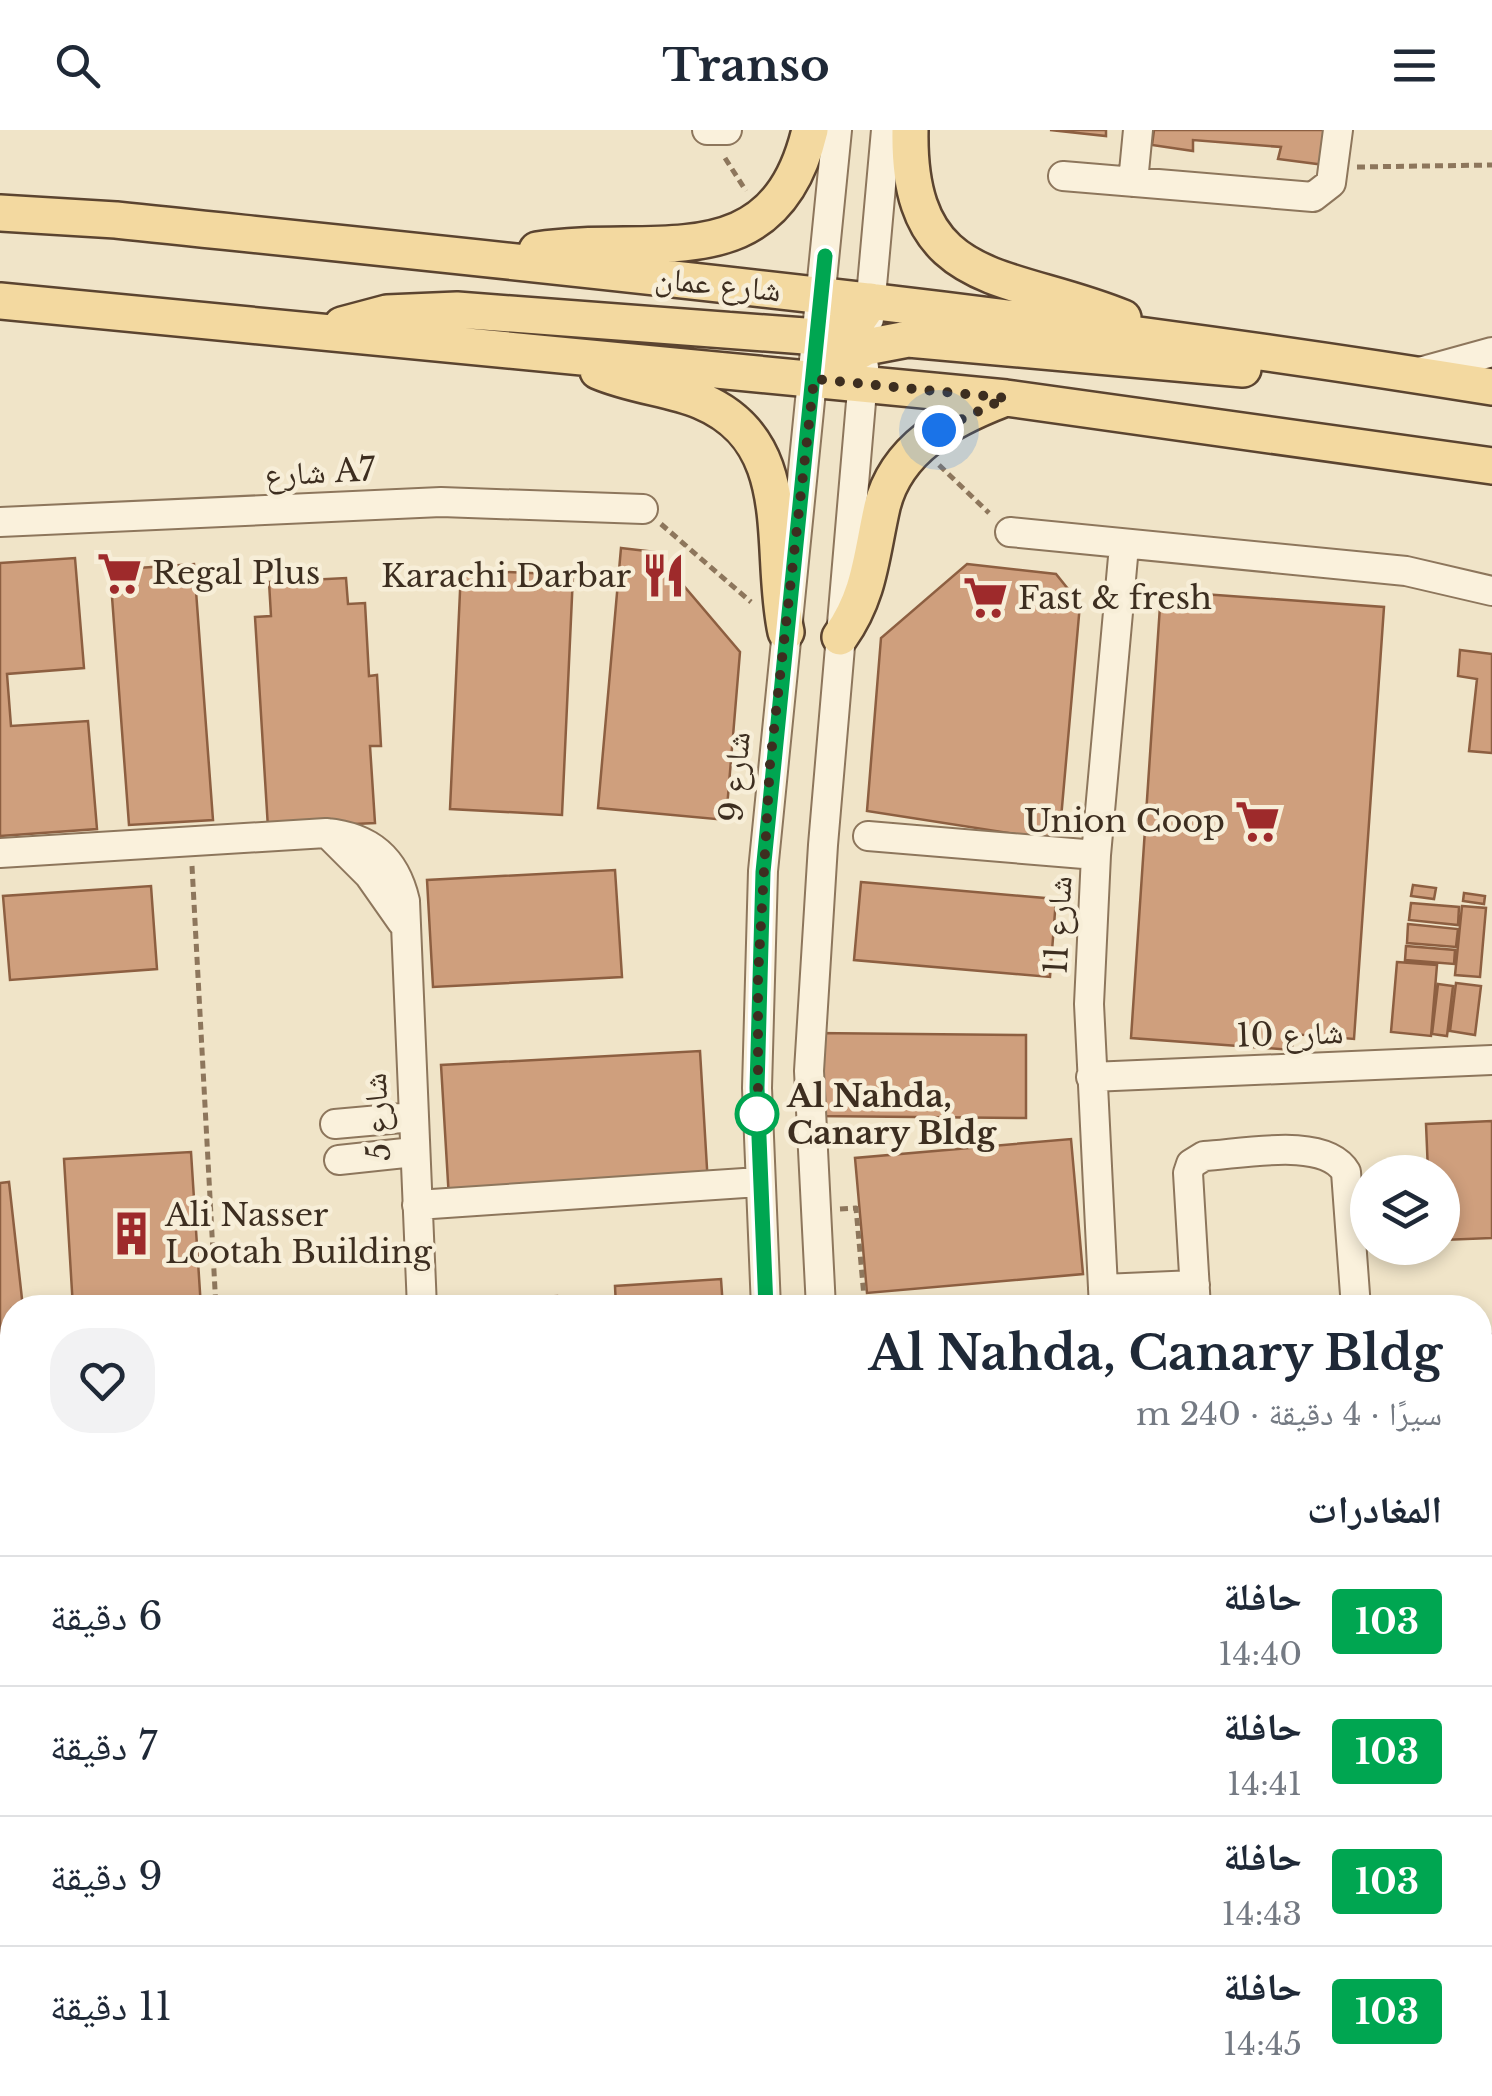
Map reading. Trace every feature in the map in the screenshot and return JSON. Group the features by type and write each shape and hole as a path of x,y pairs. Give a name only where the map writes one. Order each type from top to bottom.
{"main road":[{"path":"494,260 590,244 702,244 725,238 762,218 782,199 795,177 810,130"},
{"path":"910,130 910,166 916,200 932,230 956,257 987,277 1089,304 1154,336"},
{"name":"شارع عمان","path":"0,212 870,301 1154,336 1492,387"},
{"path":"0,301 1006,398 1492,466"},
{"path":"322,332 387,314 457,310 818,337 855,324 870,301"},
{"path":"814,379 866,347 898,340 1224,369 1324,360"},
{"path":"571,356 628,384 702,401 747,436 774,487 778,574 786,632"},
{"path":"840,638 870,581 889,486 918,445 960,418 1006,398"}],"street":[{"path":"708,130 728,130"},
{"name":"شارع 9","path":"765,1295 759,1182 762,889 837,130"},
{"path":"819,1295 810,1071 840,638 886,130"},
{"path":"1133,182 1138,130"},
{"path":"1063,176 1313,197 1331,182 1338,130"},
{"path":"1410,374 1492,352"},
{"name":"شارع A7","path":"0,522 441,502 643,509"},
{"path":"1010,532 1124,546 1406,570 1492,591"},
{"name":"شارع 11","path":"1103,1295 1090,1077 1096,855 1124,546"},
{"name":"شارع 5","path":"0,852 326,833 370,844 387,859 402,890 421,1295"},
{"path":"868,836 1096,855"},
{"name":"شارع 10","path":"1090,1077 1492,1060"},
{"path":"335,1124 412,1118"},
{"path":"1196,1295 1188,1174 1191,1164 1204,1156 1320,1150 1336,1158 1346,1172 1355,1295"},
{"path":"338,1160 414,1152"},
{"path":"417,1205 759,1182"}],"path":[{"path":"708,130 762,218"},
{"path":"1334,168 1492,165"},
{"path":"918,445 1010,532"},
{"path":"643,509 786,632"},
{"path":"191,841 215,1295"},
{"path":"814,1211 856,1208 864,1295"}],"building":[{"path":"1050,130 1106,130 1106,136"},
{"path":"1154,130 1328,130 1325,165 1278,159 1281,147 1193,140 1193,151 1152,145"},
{"path":"621,548 655,552 740,652 726,820 598,808"},
{"path":"75,558 84,668 7,674 11,726 88,721 97,829 0,836 0,563"},
{"path":"194,564 213,820 129,825 110,570"},
{"path":"967,564 1056,574 1080,604 1059,841 867,811 881,638"},
{"path":"461,570 573,575 562,815 450,809"},
{"path":"346,578 348,604 365,603 369,676 377,675 381,746 370,746 375,823 268,828 255,617 271,616 269,582"},
{"name":"Union Coop","path":"1161,591 1384,607 1354,1039 1293,1034 1292,1050 1131,1038"},
{"path":"1460,650 1492,654 1492,753 1469,751 1477,679 1458,676"},
{"path":"615,870 622,977 433,987 427,880"},
{"path":"861,882 1056,899 1050,977 854,960"},
{"path":"1413,885 1436,888 1434,899 1411,896"},
{"path":"151,886 157,969 10,980 3,896"},
{"path":"1464,893 1485,896 1484,904 1463,901"},
{"path":"1411,903 1459,907 1458,925 1409,920"},
{"path":"1462,906 1486,908 1480,977 1455,975"},
{"path":"1408,924 1458,929 1456,947 1407,943"},
{"path":"1406,946 1455,950 1454,964 1405,960"},
{"path":"1397,962 1437,965 1431,1036 1391,1032"},
{"path":"1456,983 1481,986 1475,1035 1450,1031"},
{"path":"1438,984 1453,986 1447,1036 1432,1034"},
{"path":"813,1033 1026,1035 1026,1118 813,1116"},
{"path":"700,1051 708,1185 449,1199 441,1065"},
{"path":"1492,1121 1492,1238 1460,1239 1460,1155 1427,1155 1426,1124"},
{"path":"1071,1139 1083,1274 867,1293 855,1158"},
{"name":"Ali Nasser Lootah Building","path":"191,1152 200,1295 72,1295 64,1159"},
{"path":"9,1182 22,1295 0,1295 0,1183"},
{"path":"721,1279 722,1295 615,1295 615,1286"}],"bus line":[{"name":"103","path":"765,1295 757,1088 763,872 770,764 825,256"}],"place":[{"name":"Regal Plus","path":"119,573"},
{"name":"Karachi Darbar","path":"664,576"},
{"name":"Fast & fresh","path":"985,598"},
{"name":"Union Coop","path":"1258,821"},
{"name":"Al Nahda, Canary Bldg","path":"757,1114"},
{"name":"Ali Nasser Lootah Building","path":"132,1233"}],"route":[{"path":"757,1114 758,1119 758,977 770,764 814,379 1006,398 939,430"}]}
